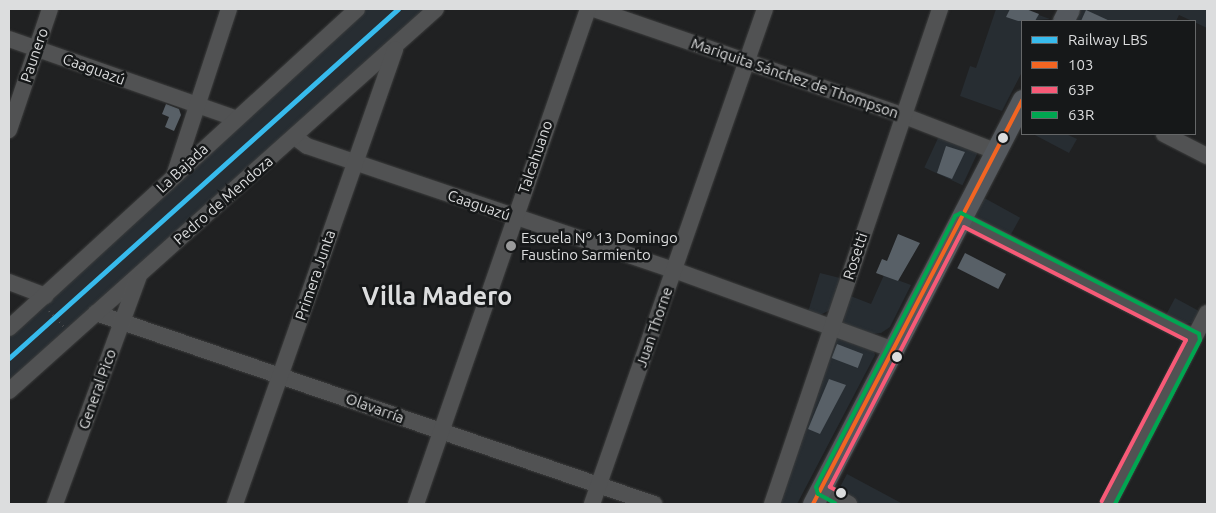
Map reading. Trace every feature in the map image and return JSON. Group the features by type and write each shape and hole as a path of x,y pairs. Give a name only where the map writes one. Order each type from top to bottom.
{"main road":[{"path":"817,497 891,350 1021,102"}],"street":[{"name":"Paunero","path":"9,130 50,9"},
{"path":"174,175 229,9"},
{"name":"La Bajada","path":"9,328 235,118 357,9"},
{"name":"Pedro de Mendoza","path":"9,391 436,9"},
{"name":"Talcahuano","path":"416,504 514,217 588,9"},
{"name":"Mariquita Sánchez de Thompson","path":"594,9 902,115 995,151"},
{"name":"Juan Thorne","path":"592,504 765,9"},
{"name":"Rosetti","path":"772,504 902,115 940,9"},
{"name":"Caaguazú","path":"9,39 196,106 235,118"},
{"name":"Primera Junta","path":"235,504 353,163 396,46"},
{"path":"1166,135 1207,156"},
{"name":"Caaguazú","path":"295,137 307,146 353,163 674,270 891,350"},
{"path":"961,219 1194,337"},
{"name":"General Pico","path":"56,504 140,273"},
{"path":"9,282 42,298"},
{"name":"Olavarría","path":"96,313 281,374 654,504"},
{"path":"1108,504 1207,313"},
{"path":"817,497 849,504"}],"path":[{"path":"42,298 71,335"}],"shaded area":[{"path":"366,9 426,9 9,384 9,332"},
{"path":"996,9 1022,9 1050,19 1021,20 1021,74 1002,111 960,96 970,66 976,68"},
{"path":"1076,9 1207,9 1207,28 1196,23 1196,20 1190,20 1179,15 1176,20 1070,20"},
{"path":"940,134 978,152 962,185 924,168"},
{"path":"1035,135 1068,135 1077,139 1069,153"},
{"path":"979,195 1020,218 1010,236 969,213"},
{"path":"820,273 840,278 830,310 818,316 808,312"},
{"path":"884,275 911,285 890,327 881,333 871,334 843,323 848,295 871,304"},
{"path":"1175,298 1199,311 1192,323 1183,324 1166,315"},
{"path":"837,336 873,349 875,355 797,504 775,504"},
{"path":"847,474 903,504 831,504"}],"building":[{"path":"1010,9 1026,9 1039,14 1036,20 1018,21 1006,17"},
{"path":"1086,10 1108,20 1081,20"},
{"path":"166,104 179,109 181,115 174,131 165,127 169,117 162,114"},
{"path":"946,146 965,152 952,179 937,173"},
{"path":"898,234 920,243 898,281 876,273 882,259 887,261"},
{"path":"965,253 1006,274 998,289 957,268"},
{"path":"837,344 863,354 858,368 832,358"},
{"path":"829,379 846,385 820,434 808,429"}],"rail line":[{"name":"LBS","path":"9,358 398,9"}],"transit line":[{"name":"103","path":"813,504 1021,102"},
{"name":"63R","path":"835,503 818,494 816,487 955,216 961,213 1199,334 1200,340 1115,504"},
{"name":"63P","path":"841,493 830,487 964,227 1186,340 1102,501"}],"place":[{"name":"Escuela Nº 13 Domingo Faustino Sarmiento","path":"511,246"}],"district":[{"name":"Villa Madero","path":"437,296"}]}
